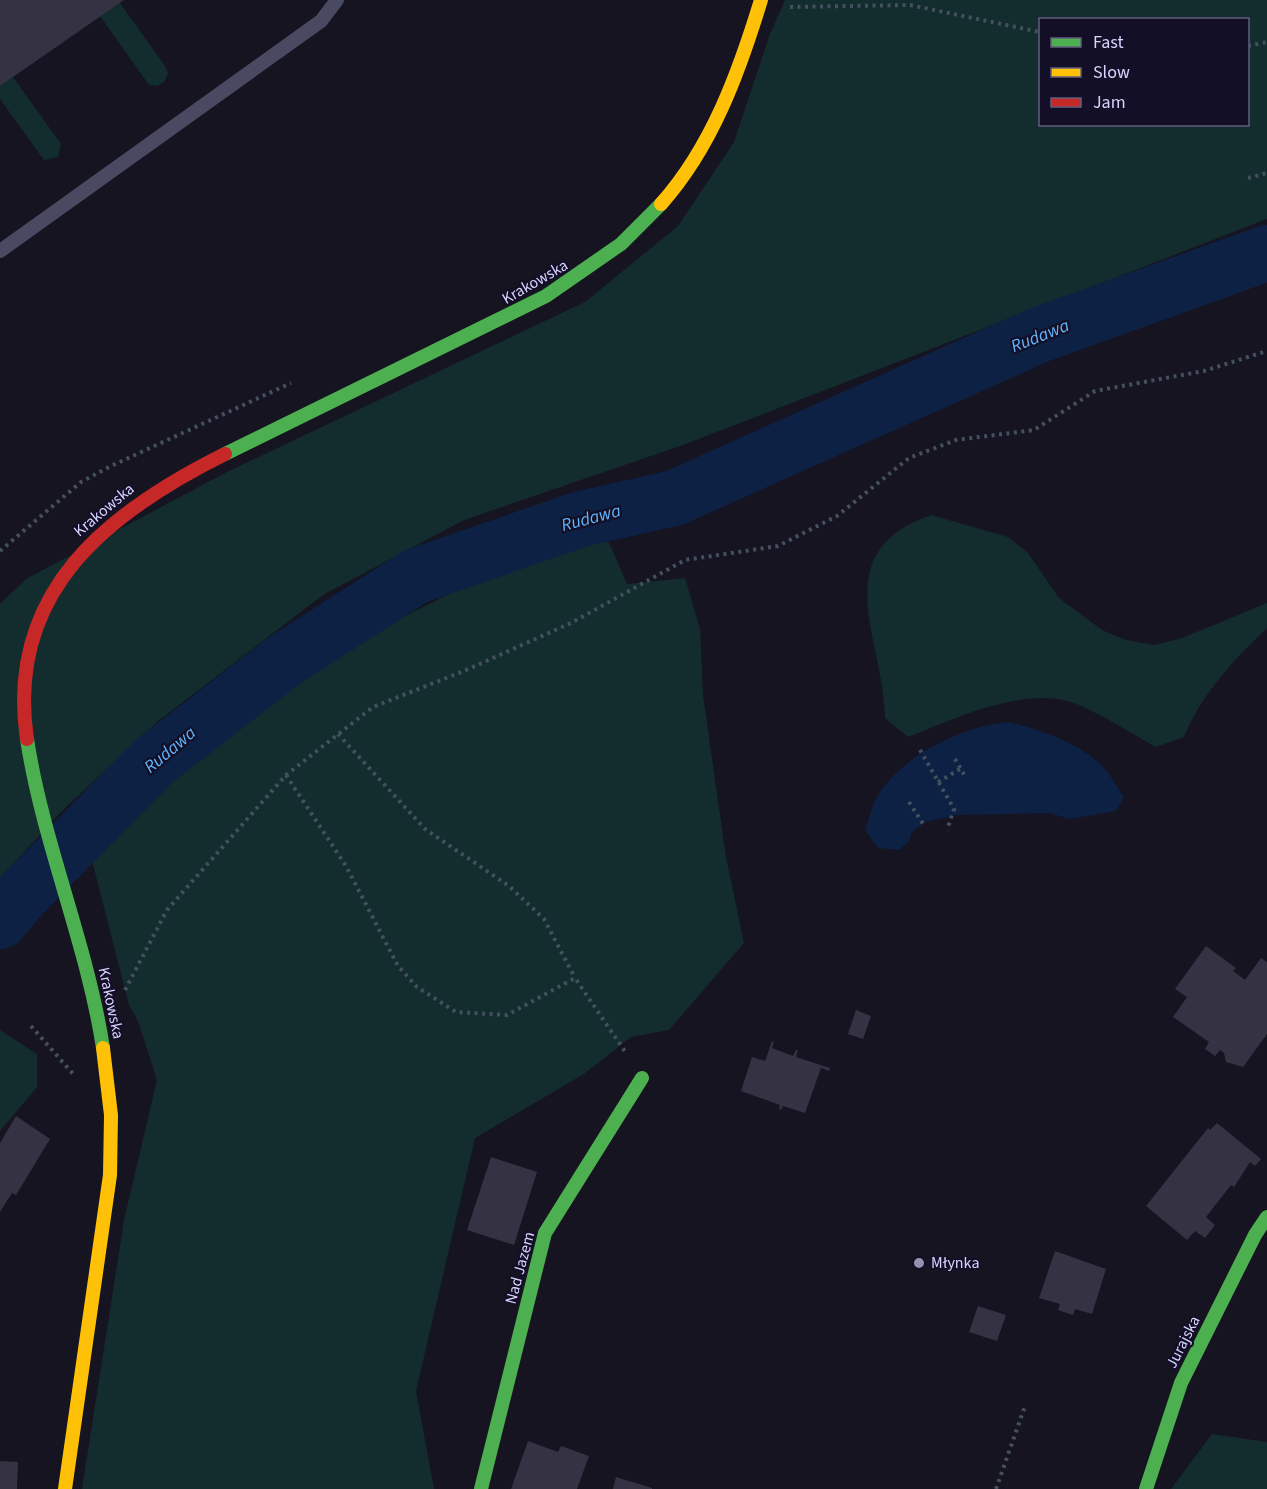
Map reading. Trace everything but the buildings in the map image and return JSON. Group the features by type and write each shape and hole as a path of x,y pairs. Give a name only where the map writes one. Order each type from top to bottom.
{"street":[{"name":"Krakowska","path":"65,1489 110,1182 109,1092 97,1012 30,762 24,704 27,669 35,634 54,589 87,544 125,511 153,492 214,459 490,326 566,285 617,247 663,202 706,138 731,91 760,2"},
{"name":"Nad Jazem","path":"481,1489 545,1233 642,1078"},
{"name":"Jurajska","path":"1146,1489 1181,1383 1255,1235 1267,1217"}],"lane":[{"path":"0,250 321,21 338,0"}],"path":[{"path":"760,2 910,5 1039,32"},
{"path":"1249,46 1267,42"},
{"path":"1248,177 1267,173"},
{"path":"97,1012 123,994 167,910 286,775 372,707 571,623 685,560 778,546 837,516 909,458 956,440 1034,430 1095,391 1204,371 1267,351"},
{"path":"0,551 81,482 182,432 302,379"},
{"path":"338,734 425,829 509,886 544,919 575,978 642,1078"},
{"path":"920,750 954,809 946,830"},
{"path":"954,759 966,778"},
{"path":"938,782 960,769"},
{"path":"286,775 346,866 398,966 417,987 456,1012 507,1015 575,978"},
{"path":"909,802 925,827"},
{"path":"996,1489 1024,1406"}],"green space":[{"path":"785,0 1267,0 1267,219 683,445 464,520 323,595 157,722 62,811 0,878 0,604 26,579 227,472 585,302 678,226 734,142 770,34"},
{"path":"120,3 165,66 168,73 164,82 157,86 149,85 100,16"},
{"path":"13,77 61,144 58,157 44,160 0,99 0,86"},
{"path":"931,515 1008,537 1028,553 1059,598 1102,630 1126,640 1155,645 1182,638 1267,603 1267,628 1219,678 1191,721 1184,737 1156,747 1079,705 1059,699 1038,698 992,706 908,737 885,718 871,629 868,601 869,575 879,551 898,531"},
{"path":"605,533 627,584 685,578 700,629 703,695 726,857 744,943 669,1030 631,1037 584,1074 475,1138 416,1391 434,1489 82,1489 124,1220 157,1080 138,1021 129,1005 88,845 200,746 319,659 497,570"},
{"path":"0,1030 37,1054 37,1087 0,1131"},
{"path":"1212,1434 1267,1442 1267,1489 1171,1489"}],"water":[{"path":"1010,722 1061,739 1095,760 1108,772 1124,797 1116,811 1069,819 1050,813 957,815 925,822 912,832 909,841 899,850 878,848 865,830 876,799 886,784 900,770 916,757 953,737 992,724"}],"waterway":[{"name":"Rudawa","path":"0,921 20,897 153,762 285,660 416,576 581,519 674,498 1039,335 1267,253"}],"traffic: fast":[{"path":"225,454 546,296 621,244 661,204"},
{"path":"27,739 43,817 87,970 103,1048"},
{"path":"481,1489 545,1233 642,1078"},
{"path":"1146,1489 1181,1383 1255,1235 1267,1217"}],"traffic: slow":[{"path":"661,204 695,158 722,108 761,0"},
{"path":"65,1489 110,1175 111,1115 103,1048"}],"traffic: jam":[{"path":"27,739 24,687 32,641 49,600 74,563 105,531 142,502 225,454"}],"place":[{"name":"Młynka","path":"919,1263"}]}
